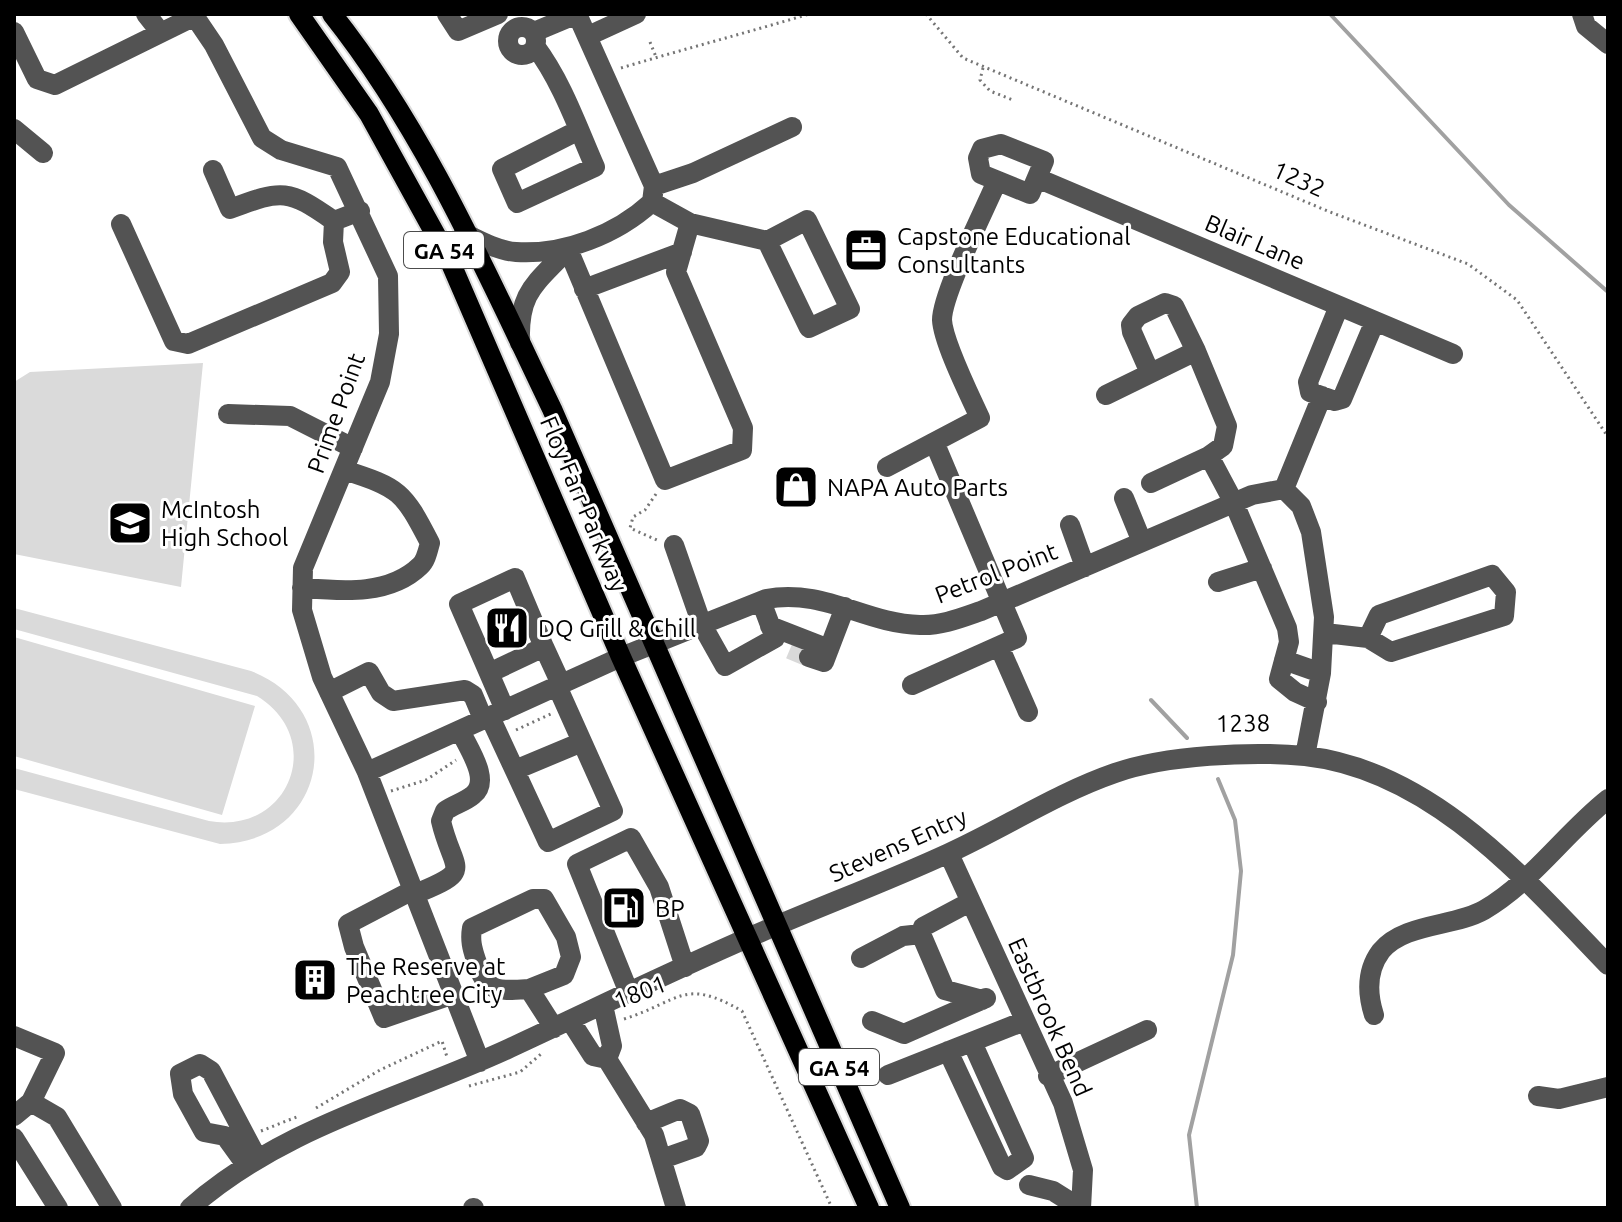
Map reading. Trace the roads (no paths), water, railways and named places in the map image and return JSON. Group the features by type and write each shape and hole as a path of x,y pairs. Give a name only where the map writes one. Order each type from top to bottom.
{"main road":[{"name":"Floy Farr Parkway","path":"299,14 369,114 449,259 621,657 869,1208"},
{"name":"Floy Farr Parkway","path":"332,14 390,95 520,343 900,1208"}],"street":[{"path":"146,14 161,33"},
{"path":"447,14 458,31 498,14"},
{"path":"579,130 551,68 523,30 577,14 605,73 653,194 690,223 767,241 807,220 850,309 809,328 767,241"},
{"path":"588,36 636,14"},
{"path":"1582,14 1586,26 1608,44"},
{"path":"14,32 37,79 55,85 194,15"},
{"name":"Prime Point","path":"194,15 214,45 262,138 281,150 337,167 388,276 389,334 380,382 303,568 302,610 329,692 367,772 480,1062"},
{"path":"520,343 520,308 531,286 568,249 636,217 653,194 792,127"},
{"path":"14,129 43,153"},
{"path":"995,144 1044,161 1030,194 997,181 981,174 978,158 982,149 995,144"},
{"path":"213,170 230,209 270,193 300,197 334,221"},
{"name":"Blair Lane","path":"1037,178 1453,354"},
{"path":"887,467 980,418 942,320 953,283 997,181"},
{"path":"334,221 360,211"},
{"path":"121,224 174,341 188,344 332,283 340,272 333,242 334,221"},
{"path":"568,249 665,480 742,450 743,428 676,272 690,223"},
{"path":"464,233 514,253 568,249"},
{"path":"584,289 682,252"},
{"path":"1150,373 1131,325 1138,316 1165,303 1174,306 1227,426 1223,446 1209,456 1151,483"},
{"path":"1339,306 1308,385 1309,391 1342,399 1375,321"},
{"path":"1106,395 1196,351"},
{"path":"1305,756 1317,702 1325,633 1321,582 1311,532 1301,506 1284,489 1322,396"},
{"path":"228,414 290,416 353,448"},
{"path":"912,685 1017,638 935,444"},
{"path":"1209,456 1234,503 1287,628 1284,660 1279,672 1283,683 1317,702"},
{"path":"302,588 352,592 396,581 422,565 430,543 408,500 382,482 344,470"},
{"name":"Petrol Point","path":"367,772 621,657 761,601 791,594 927,625 952,620 1234,503 1267,490 1284,489"},
{"path":"1124,498 1142,542"},
{"path":"1070,525 1085,567"},
{"path":"674,545 702,625 725,666 770,633"},
{"path":"1218,582 1262,568"},
{"path":"1325,633 1368,638 1391,652 1504,616 1506,592 1492,575 1379,615 1368,638"},
{"path":"515,578 544,647 566,707 613,811 548,842 493,715 489,673 459,604 515,578"},
{"path":"761,601 770,633 800,653 824,662 845,607"},
{"path":"770,633 829,649"},
{"path":"999,646 1028,712"},
{"path":"489,673 544,647"},
{"path":"1284,660 1321,673"},
{"path":"329,692 369,672 381,693 393,701 465,690 493,715"},
{"path":"454,994 384,1018 354,947 348,924 414,892 450,879 456,873 457,863 441,821 445,811 477,793 481,776 460,730"},
{"path":"515,770 582,742"},
{"name":"Stevens Entry","path":"190,1208 251,1162 327,1121 606,1014 629,993 748,937 949,854 1116,772 1197,758 1305,756 1365,768 1424,799 1523,878 1608,965"},
{"path":"1374,1015 1366,992 1380,953 1389,944 1482,911 1523,878 1608,799"},
{"path":"629,993 577,864 631,838 659,887 685,967"},
{"name":"Eastbrook Bend","path":"949,854 1022,1022 1063,1103 1083,1170 1080,1208"},
{"path":"533,899 544,899 566,937 571,957 564,975 529,989 501,991 490,987 481,978 470,940 472,928 533,899"},
{"path":"970,902 923,927 921,934 945,990 982,1000"},
{"path":"861,958 903,936 921,934"},
{"path":"435,947 470,940"},
{"path":"872,1021 904,1034 1007,987"},
{"path":"529,989 558,1032 593,1056 607,1059 646,1123 662,1159 676,1208"},
{"path":"606,1014 612,1046 607,1059"},
{"path":"888,1075 1022,1022"},
{"path":"1048,1076 1147,1030"},
{"path":"14,1036 55,1053 31,1102 14,1116"},
{"path":"948,1051 1002,1167 1007,1170 1024,1158 972,1042"},
{"path":"200,1064 211,1071 251,1162 225,1136 204,1132 183,1094 180,1074 200,1064"},
{"path":"1538,1096 1559,1099 1608,1087"},
{"path":"31,1102 57,1117 112,1208"},
{"path":"646,1123 680,1109 690,1114 699,1141 696,1147 662,1159"},
{"path":"14,1138 58,1208"},
{"path":"1029,1185 1053,1191 1080,1208"}],"waterway":[{"path":"1330,14 1509,205 1608,292"},
{"path":"1151,700 1187,738"},
{"path":"1197,1208 1189,1135 1233,955 1241,871 1235,820 1218,779"}],"tunnel":[{"path":"790,649 809,657"}],"place":[{"name":"Capstone Educational Consultants","path":"866,250"},
{"name":"NAPA Auto Parts","path":"796,487"},
{"name":"McIntosh High School","path":"130,523"},
{"name":"DQ Grill & Chill","path":"507,628"},
{"name":"BP","path":"624,908"},
{"name":"The Reserve at Peachtree City","path":"315,980"}]}
